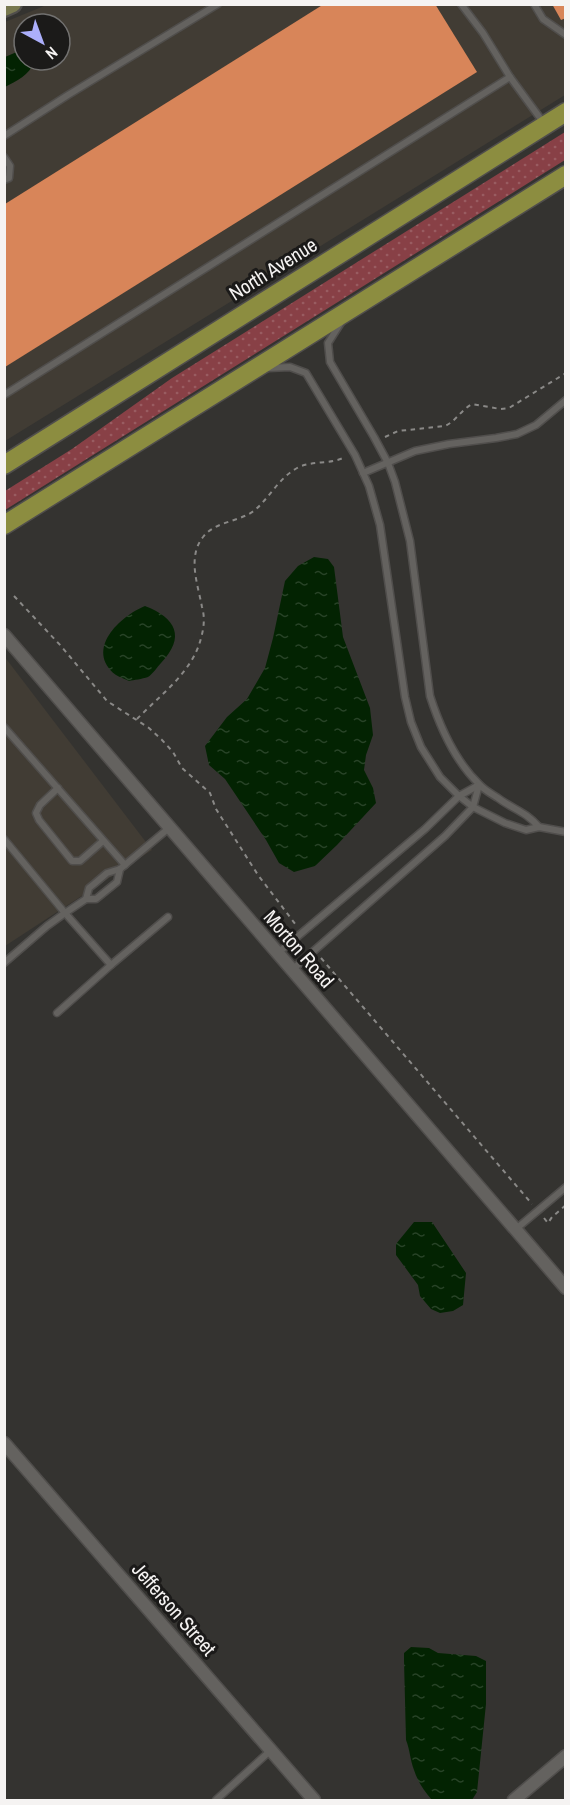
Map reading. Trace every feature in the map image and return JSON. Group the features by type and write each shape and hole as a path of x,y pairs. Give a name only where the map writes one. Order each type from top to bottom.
{"main road":[{"name":"North Avenue","path":"4,465 566,112"},
{"path":"4,525 566,175"}],"street":[{"path":"4,8 13,4"},
{"name":"Morton Road","path":"4,635 566,1288"},
{"name":"Jefferson Street","path":"4,1443 314,1800"},
{"path":"514,1800 566,1756"}],"lane":[{"path":"4,136 218,4"},
{"path":"461,4 483,33 510,77 546,125"},
{"path":"534,4 543,19 564,36 566,35"},
{"path":"4,395 510,77"},
{"path":"4,157 10,166 9,178 4,180"},
{"path":"350,310 328,343 330,362 388,463 404,514 410,541 430,696 437,719 453,749 479,785 528,815 539,828"},
{"path":"256,369 290,366 306,373 354,453 369,486 380,525 405,697 411,722 421,747 440,777 473,807 526,830 539,828 566,832"},
{"path":"363,473 416,451 517,434 536,425 566,400"},
{"path":"4,727 103,841 122,867"},
{"path":"278,953 425,828 459,796 479,785"},
{"path":"292,970 445,836 473,807 479,785"},
{"path":"58,788 40,805 36,813 72,861 80,861 103,841"},
{"path":"86,900 89,888 107,873 122,867 169,828"},
{"path":"4,838 111,965"},
{"path":"4,963 65,913 86,900 96,899 117,882 122,867"},
{"path":"57,1013 168,916"},
{"path":"515,1230 566,1187"},
{"path":"216,1800 270,1751"}],"path":[{"path":"377,441 398,431 445,426 472,404 500,409 509,408 566,373"},
{"path":"136,720 175,681 198,650 204,618 195,576 196,552 202,537 213,528 246,516 255,510 284,478 298,468 314,462 341,459 354,453"},
{"path":"14,596 61,646 107,701 162,740 173,752 182,768 210,793 216,809 258,875 302,933"},
{"path":"315,950 548,1223 552,1216 566,1205"}],"shaded area":[{"path":"49,4 565,5 565,95 5,441 5,22 12,19 12,72 72,72 72,12 29,12"},
{"path":"565,132 565,160 5,510 5,491 72,449 172,378"},
{"path":"4,656 152,850 5,946 4,946"}],"water":[{"path":"12,54 12,72 28,72 5,87 5,57"},
{"path":"314,557 328,559 334,567 343,637 370,708 373,735 364,770 373,788 376,803 315,866 294,872 279,863 225,779 209,765 205,746 227,717 247,699 265,668 285,581 298,566"},
{"path":"145,606 164,616 170,622 175,637 169,654 150,676 129,681 116,675 107,665 104,655 105,645 109,635 125,617"},
{"path":"414,1222 432,1222 466,1273 463,1305 453,1311 440,1313 431,1309 420,1296 418,1285 396,1255 396,1244"},
{"path":"411,1647 429,1648 438,1653 476,1656 486,1661 486,1704 477,1792 472,1800 432,1800 416,1774 406,1740 404,1653"}],"building":[{"path":"324,4 435,4 477,72 5,367 5,204"},
{"path":"552,4 566,4 566,18 561,20"}]}
